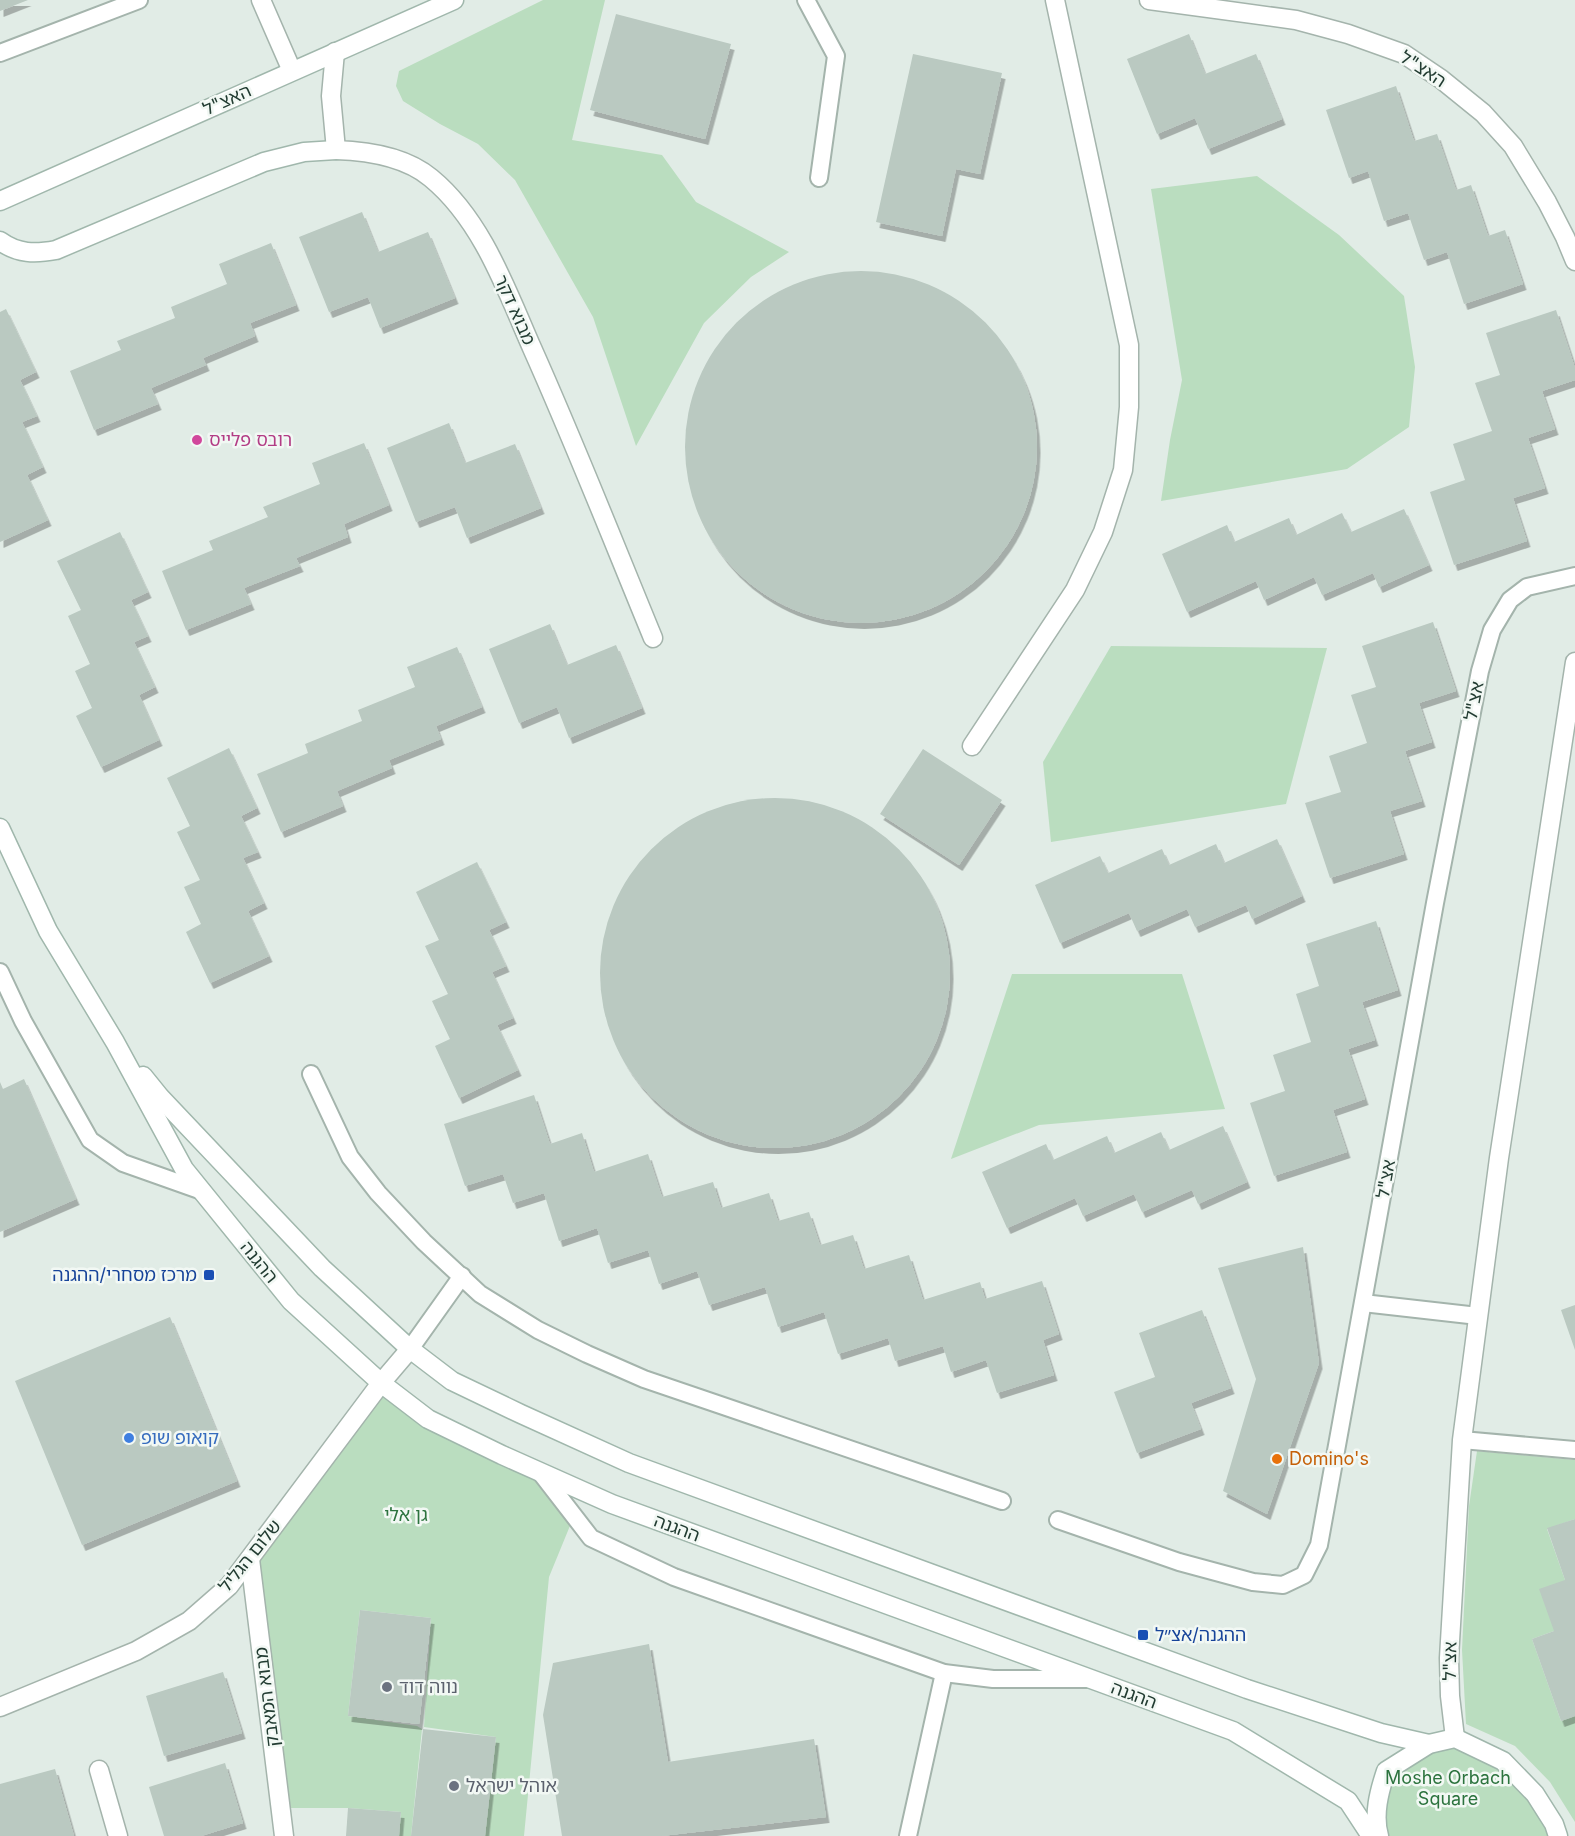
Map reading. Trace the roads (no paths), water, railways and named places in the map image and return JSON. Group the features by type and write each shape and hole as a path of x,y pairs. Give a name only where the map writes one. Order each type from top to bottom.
{"street":[{"path":"261,0 292,71"},
{"name":"האצ\"ל","path":"0,201 454,0"},
{"path":"972,746 1075,590 1103,532 1124,470 1129,407 1129,345 1055,0"},
{"name":"האצ\"ל","path":"1149,0 1296,20 1348,34 1404,54 1441,79 1483,113 1513,146 1551,210 1575,261"},
{"path":"335,52 331,96 336,150"},
{"name":"מבוא דקר","path":"0,241 20,252 37,253 56,250 264,162 304,152 357,151 402,162 430,177 464,212 492,259 560,411 653,638"},
{"name":"אצ\"ל","path":"1455,1738 1450,1696 1452,1604 1462,1440 1498,1158 1575,662"},
{"name":"ההגנה","path":"0,828 48,931 115,1042 184,1169 291,1301 381,1383 428,1419 612,1504 1233,1731 1348,1801 1371,1836"},
{"name":"ההגנה","path":"115,1042 160,1097 322,1268 410,1349 452,1381 629,1463 1247,1689 1382,1733 1429,1744"},
{"name":"שלום הגליל","path":"0,1707 136,1652 189,1621 229,1586 381,1383 410,1349"},
{"name":"מבוא המאבק","path":"250,1558 284,1836"},
{"path":"1379,1836 1376,1824 1380,1792 1386,1771 1429,1744 1455,1738 1503,1761 1535,1794 1554,1824 1558,1836"},
{"path":"99,1770 118,1836"}],"lane":[{"path":"0,53 140,0"},
{"path":"806,0 836,56 819,178"},
{"name":"אצ\"ל","path":"1058,1520 1179,1562 1253,1582 1283,1585 1304,1575 1319,1545 1435,903 1480,671 1492,630 1510,600 1527,587 1575,576"},
{"path":"0,972 23,1021 90,1140 123,1163 202,1191"},
{"path":"311,1074 350,1157 385,1201 424,1242 480,1294 538,1330 644,1379 1002,1501"},
{"path":"410,1349 462,1276"},
{"path":"1363,1303 1478,1316"},
{"path":"1462,1440 1575,1450"},
{"path":"540,1472 591,1538 674,1577 944,1673 993,1680 1091,1679"},
{"path":"908,1836 944,1673"}],"place":[{"name":"רובס פלייס","path":"197,440"},
{"name":"מרכז מסחרי/ההגנה","path":"209,1275"},
{"name":"קואופ שופ","path":"129,1438"},
{"name":"Domino's","path":"1277,1459"},
{"name":"ההגנה/אצ״ל","path":"1143,1635"},
{"name":"נווה דוד","path":"387,1687"},
{"name":"אוהל ישראל","path":"454,1786"}],"park label":[{"name":"גן אלי","path":"406,1515"},
{"name":"Moshe Orbach Square","path":"1448,1788"}]}
